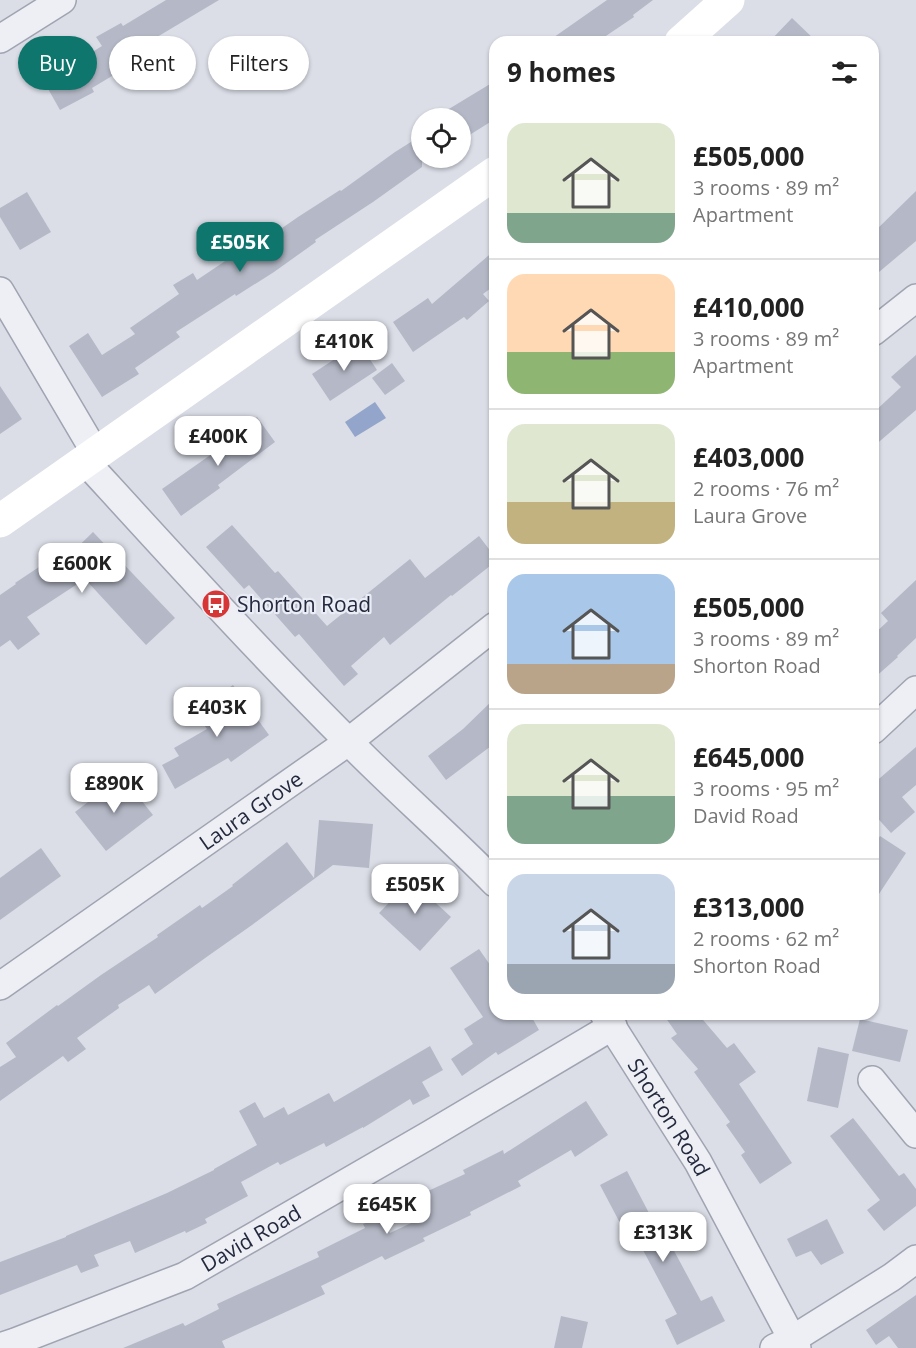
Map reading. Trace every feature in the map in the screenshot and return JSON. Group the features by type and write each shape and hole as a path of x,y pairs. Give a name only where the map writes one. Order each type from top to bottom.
{"street":[{"path":"0,39 62,0"},
{"path":"688,36 728,0"},
{"path":"0,521 489,176"},
{"path":"0,291 91,457 216,604 348,742 489,877"},
{"path":"879,327 916,298"},
{"name":"Laura Grove","path":"0,986 348,742 489,631"},
{"path":"879,724 916,690"},
{"name":"Shorton Road","path":"609,1020 698,1162 788,1345"},
{"name":"David Road","path":"0,1347 185,1276 429,1135 609,1020"},
{"path":"872,1080 916,1134"},
{"path":"788,1345 916,1259"}],"water":[{"path":"375,402 386,418 355,437 345,422"}],"building":[{"path":"166,0 219,0 159,36 109,36 109,78 97,85 97,49 102,46 97,36 121,23 123,26"},
{"path":"607,0 653,0 633,15 634,17 606,36 556,36"},
{"path":"792,18 811,36 775,36"},
{"path":"489,85 489,123 471,134 471,108 450,108"},
{"path":"49,90 93,90 94,92 60,110"},
{"path":"411,142 411,168 421,168 315,240 316,242 274,272 176,332 180,337 135,368 139,374 102,397 69,346 88,333 102,355 135,334 130,328 179,294 173,285 193,273 197,280 246,247 249,251 341,191"},
{"path":"916,191 916,241 879,272 879,227"},
{"path":"27,192 51,232 20,250 0,217 0,208"},
{"path":"489,255 489,290 483,294 489,301 467,320 464,317 413,352 393,322 428,298 432,304"},
{"path":"359,343 377,370 330,401 312,374"},
{"path":"916,355 916,410 879,442 879,407 901,387 891,377"},
{"path":"392,363 405,381 385,395 372,378"},
{"path":"0,386 22,419 0,434"},
{"path":"257,417 275,442 218,485 220,488 181,516 162,489 219,449 217,447"},
{"path":"232,525 275,573 278,571 327,626 410,559 425,578 479,536 489,549 489,567 390,645 384,637 351,666 358,674 344,686 299,634 295,637 249,585 244,589 206,547"},
{"path":"93,532 175,618 146,645 85,579 27,617 40,634 18,650 10,640 0,647 0,595 51,559 57,567"},
{"path":"916,580 916,638 879,674 879,629 888,621 881,613"},
{"path":"233,685 269,735 231,762 228,758 175,789 162,765 179,756 174,748 207,729 195,712"},
{"path":"489,704 489,748 446,780 428,756 463,729"},
{"path":"916,747 916,785 902,797 915,812 891,833 879,820 879,779"},
{"path":"122,776 153,815 106,851 75,812"},
{"path":"319,820 373,824 369,868 333,865 155,994 149,985 118,1005 119,1008 77,1038 86,1049 68,1062 63,1056 0,1101 0,1067 16,1057 6,1043 57,1005 158,937 157,935 200,905 202,908 287,842 314,878"},
{"path":"880,836 906,853 879,894"},
{"path":"41,848 61,876 0,920 0,878"},
{"path":"411,880 451,917 420,951 379,913"},
{"path":"479,949 489,963 489,1020 533,1020 539,1030 498,1055 496,1052 462,1076 451,1059 473,1044 464,1029 483,1017 450,968"},
{"path":"667,1020 703,1020 727,1048 734,1043 756,1072 739,1084 792,1163 760,1184 741,1155 745,1152 726,1125 730,1122 694,1072 698,1069 671,1038 677,1034"},
{"path":"860,1020 908,1030 900,1062 852,1051"},
{"path":"430,1046 443,1070 422,1082 430,1096 413,1105 410,1099 363,1128 326,1147 324,1143 280,1165 278,1162 241,1182 248,1196 205,1219 207,1223 186,1233 185,1231 135,1253 130,1241 94,1255 99,1266 81,1273 77,1265 0,1295 0,1262 66,1237 167,1193 214,1170 257,1145 239,1111 255,1102 264,1118 284,1107 288,1115 329,1093 334,1102"},
{"path":"818,1047 849,1054 838,1108 807,1101"},
{"path":"586,1101 608,1135 575,1157 571,1150 518,1181 521,1186 470,1212 471,1215 423,1238 425,1241 385,1260 382,1256 321,1286 325,1294 222,1341 225,1348 123,1348 183,1323 185,1326 219,1309 217,1304 319,1257 317,1252 365,1228 363,1224 382,1217 390,1233 424,1217 415,1197 465,1174 463,1170 503,1150 504,1154"},
{"path":"853,1118 899,1176 904,1173 916,1189 916,1206 884,1231 867,1210 880,1200 830,1136"},
{"path":"627,1171 661,1236 665,1234 701,1301 712,1296 725,1321 677,1345 665,1320 677,1314 627,1220 620,1223 600,1185"},
{"path":"827,1219 844,1253 821,1265 811,1251 796,1257 787,1239"},
{"path":"916,1295 916,1348 898,1348 889,1336 876,1345 866,1330"},
{"path":"561,1316 588,1322 582,1348 554,1348"}],"place":[{"name":"Shorton Road","path":"216,604"}]}
